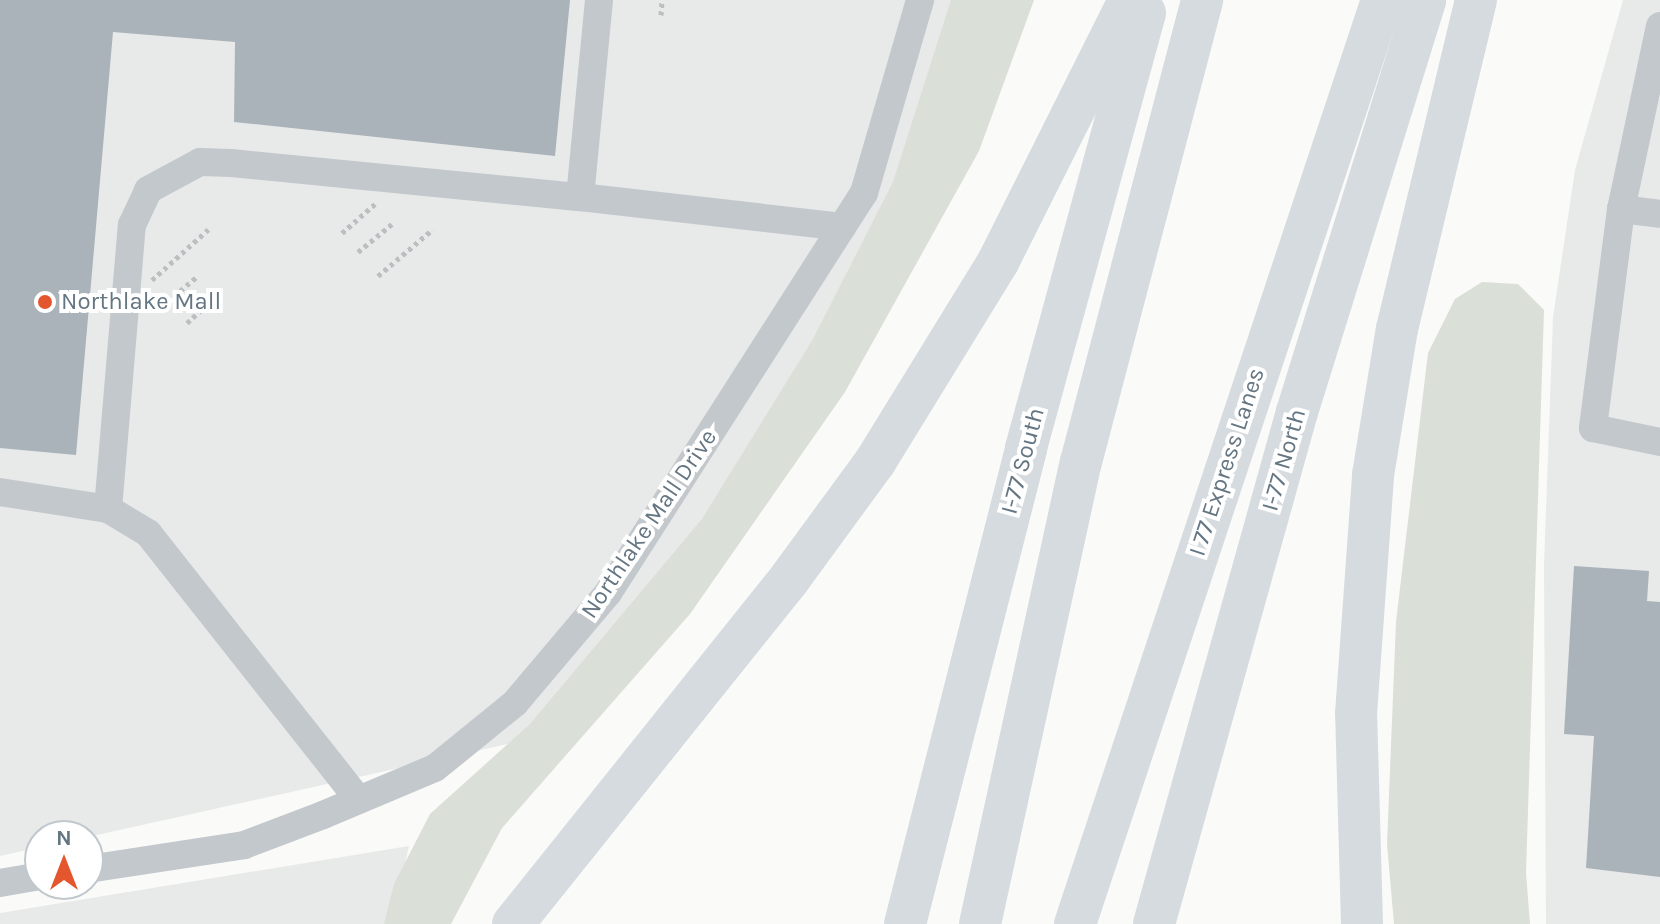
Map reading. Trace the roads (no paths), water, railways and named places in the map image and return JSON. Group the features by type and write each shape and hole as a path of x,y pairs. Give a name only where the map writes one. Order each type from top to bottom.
{"highway":[{"path":"513,924 790,578 875,462 998,262 1129,0"},
{"name":"I-77 South","path":"905,924 1026,448 1149,0"},
{"path":"980,924 1081,462 1202,0"},
{"name":"I 77 Express Lanes","path":"1075,924 1382,0"},
{"name":"I-77 North","path":"1154,924 1297,412 1425,0"},
{"path":"1362,924 1356,714 1373,475 1397,329 1476,0"}],"street":[{"path":"580,197 599,0"},
{"name":"Northlake Mall Drive","path":"104,867 244,845 359,800 435,768 515,703 578,630 622,572 864,193 920,0"},
{"path":"1660,26 1621,209 1593,428 1660,442"},
{"path":"108,509 132,225 148,190 200,162 580,197 842,227"},
{"path":"1621,209 1660,214"},
{"path":"0,492 108,509 148,533 359,800"},
{"path":"0,883 24,879"}],"place":[{"name":"Northlake Mall","path":"45,302"}]}
